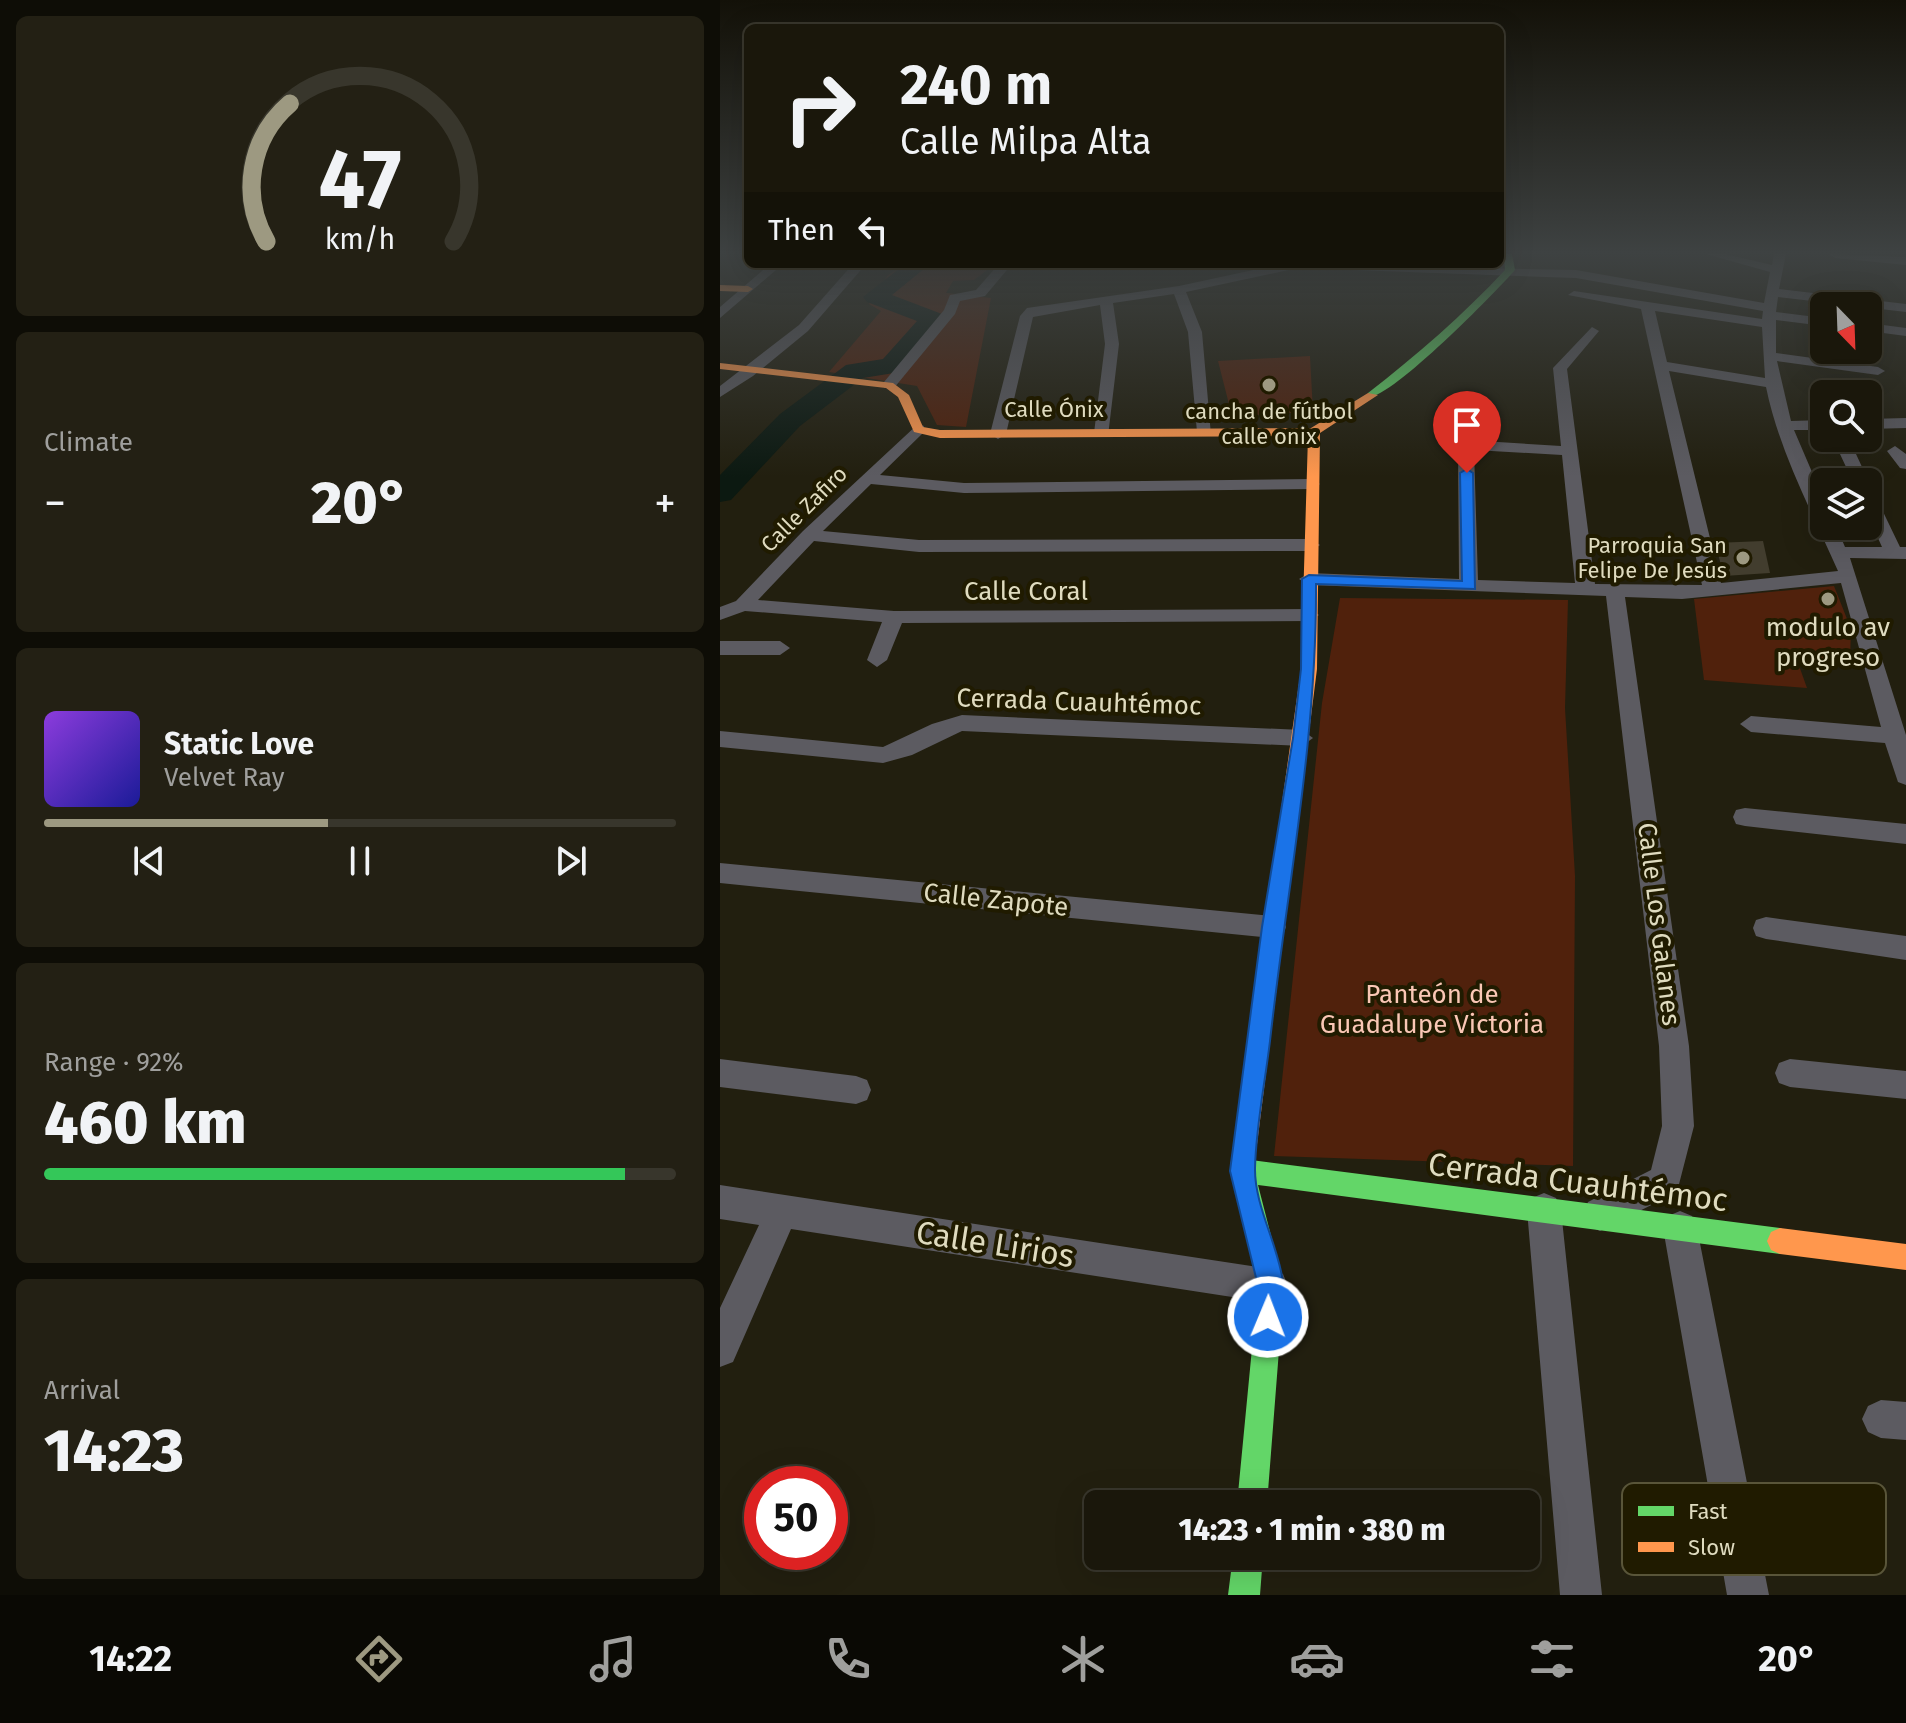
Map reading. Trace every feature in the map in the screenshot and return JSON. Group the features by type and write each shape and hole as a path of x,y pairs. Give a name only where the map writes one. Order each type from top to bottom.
{"street":[{"path":"720,393 752,371 799,328"},
{"path":"889,385 936,328"},
{"path":"998,434 1024,328"},
{"path":"1102,433 1112,344 1110,328"},
{"path":"1194,328 1205,432"},
{"path":"1253,1490 1271,1286 1242,1171 1273,927 1302,738 1314,432 1365,400 1452,328"},
{"path":"1652,328 1713,589"},
{"path":"1768,328 1770,383 1782,426 1810,488"},
{"path":"1882,329 1906,332"},
{"path":"1586,591 1560,368 1592,331"},
{"path":"1769,356 1878,371"},
{"path":"1661,365 1770,383"},
{"path":"720,366 889,385 903,395 918,429"},
{"path":"1882,424 1906,423"},
{"path":"1782,426 1810,425"},
{"name":"Calle Ónix","path":"918,429 940,434 1314,432"},
{"name":"Calle Zafiro","path":"720,614 743,605 809,535 918,429"},
{"path":"1469,586 1466,445 1569,451"},
{"path":"1848,454 1854,468"},
{"path":"867,479 964,488 1311,484"},
{"path":"1309,579 1682,593 1844,564 1902,557 1882,522"},
{"path":"809,535 919,546 1311,545"},
{"path":"1833,540 1896,709 1895,736 1906,776"},
{"name":"Calle Los Galanes","path":"1597,1215 1665,1180 1678,1126 1674,1046 1615,592"},
{"name":"Calle Coral","path":"743,605 894,617 1309,615"},
{"path":"877,660 894,617"},
{"path":"720,648 780,648"},
{"name":"Cerrada Cuauhtémoc","path":"720,739 883,755 902,753 940,726 962,723 1302,738"},
{"path":"1751,724 1895,736"},
{"path":"1745,817 1906,834"},
{"name":"Calle Zapote","path":"720,873 1273,927"},
{"path":"1766,928 1906,948"},
{"path":"720,1073 856,1090"},
{"path":"1790,1073 1906,1085"},
{"name":"Cerrada Cuauhtémoc","path":"1242,1171 1906,1257"},
{"name":"Calle Lirios","path":"720,1202 1271,1286"},
{"path":"1544,1210 1581,1595"},
{"path":"720,1349 782,1212"},
{"path":"1680,1228 1727,1483"},
{"path":"1244,1595 1247,1570"},
{"path":"1744,1575 1748,1595"}],"green space":[{"path":"866,328 985,328 966,427 937,425 917,386 829,372"},
{"path":"1310,356 1313,412 1232,416 1218,361"},
{"path":"1834,586 1851,629 1850,660 1797,660 1807,688 1704,680 1694,599"},
{"name":"Panteón de Guadalupe Victoria","path":"1340,598 1568,600 1565,708 1575,876 1573,1166 1274,1156 1322,703"}],"building":[{"name":"Parroquia San Felipe De Jesús","path":"1763,541 1770,573 1724,576 1715,543"}],"waterway":[{"path":"720,493 790,420 855,371 891,366 925,328"}],"traffic: fast":[{"path":"1372,395 1452,328"},
{"path":"1242,1168 1271,1286 1253,1490"},
{"path":"1242,1171 1780,1241"},
{"path":"1244,1595 1247,1570"}],"traffic: slow":[{"path":"720,366 889,385 903,395 918,429 940,434 1314,432 1372,395"},
{"path":"1242,1168 1309,669 1314,432"},
{"path":"1780,1241 1906,1257"}],"place":[{"name":"cancha de fútbol calle onix","path":"1269,385"},
{"name":"Parroquia San Felipe De Jesús","path":"1743,558"},
{"name":"modulo av progreso","path":"1828,599"}],"route":[{"path":"1268,1317 1271,1286 1242,1171 1273,927 1302,738 1309,669 1309,579 1469,586 1467,473"}]}
